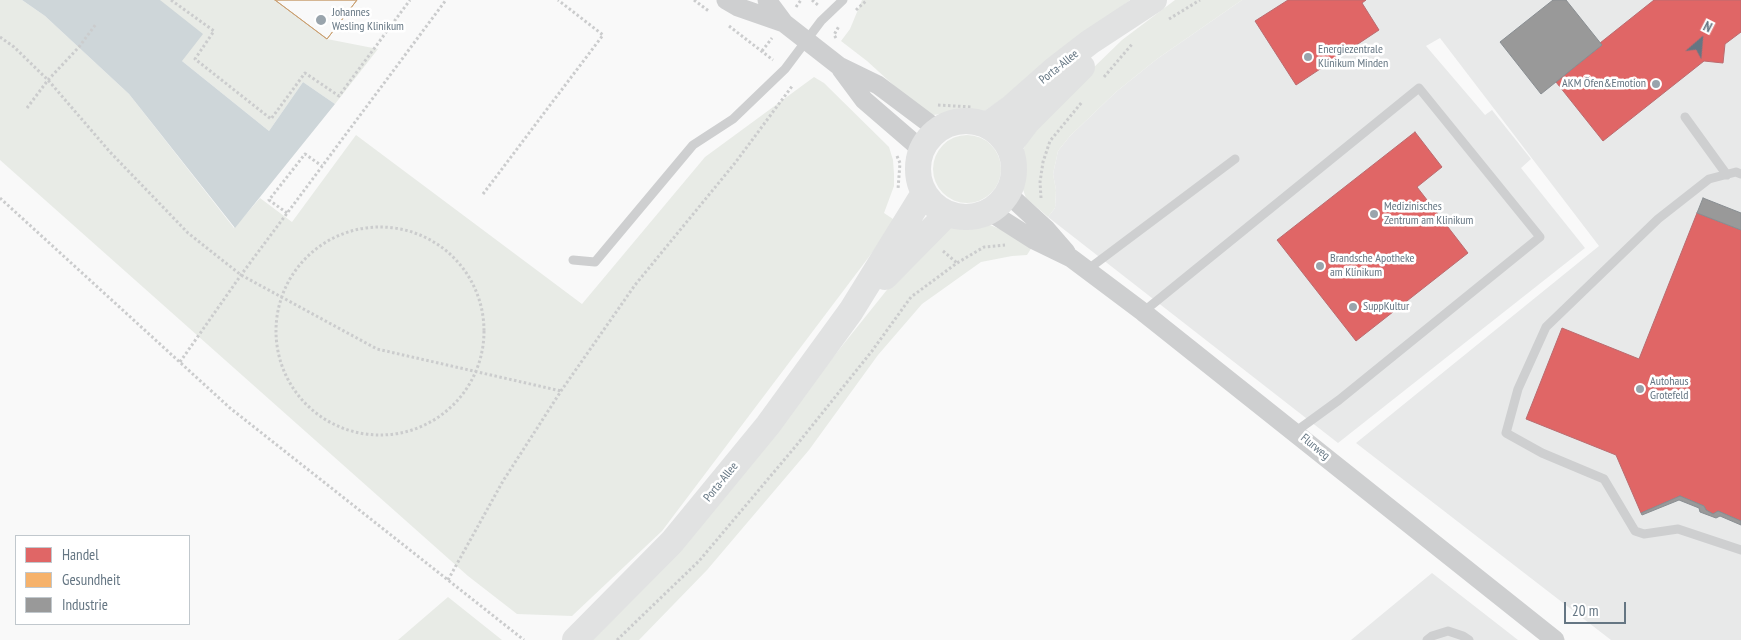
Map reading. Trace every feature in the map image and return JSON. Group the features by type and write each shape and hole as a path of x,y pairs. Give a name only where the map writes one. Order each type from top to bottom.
{"street":[{"path":"726,0 738,7 784,23"},
{"path":"767,0 784,23 806,41 839,66 878,85 938,130"},
{"name":"Porta-Allee","path":"987,125 1012,107 1055,69 1090,42 1152,11"},
{"name":"Porta-Allee","path":"1009,146 1028,121 1100,51 1152,11"},
{"path":"839,66 864,100 922,150"},
{"path":"962,121 974,122 987,125 999,134 1009,146 1014,158 1013,182 999,203 976,217 961,218 947,214 930,202 924,193 919,179 918,165 922,150 931,136 938,130 949,124 962,121"},
{"name":"Porta-Allee","path":"575,640 672,542 768,425 852,311 924,193"},
{"name":"Flurweg","path":"999,203 1030,214 1071,258"},
{"name":"Flurweg","path":"999,203 1018,230 1071,258 1143,312 1555,640"},
{"name":"Porta-Allee","path":"852,311 947,214"}],"lane":[{"path":"573,260 595,262 693,145 732,119 785,68 821,21 843,0"},
{"path":"1143,312 1419,88 1540,237 1295,432"},
{"path":"1685,117 1727,174"},
{"path":"1087,270 1235,159"},
{"path":"1741,174 1736,172 1709,179 1658,219 1546,327 1518,389 1506,433 1542,453 1604,479 1635,531 1644,534 1678,529 1741,550"},
{"path":"1427,640 1432,636 1448,631 1469,640"}],"path":[{"path":"171,0 214,31 195,59 271,119 306,73 339,96 410,0"},
{"path":"180,362 286,212 446,0"},
{"path":"483,194 603,35 558,0"},
{"path":"694,0 715,16"},
{"path":"812,0 815,2 816,0"},
{"path":"853,12 867,0"},
{"path":"1152,11 1200,0"},
{"path":"448,580 503,481 560,391 635,285 734,163 797,78 722,21"},
{"path":"27,108 48,80 96,24"},
{"path":"839,66 849,53 839,46 834,36 840,24"},
{"path":"0,37 14,47 48,80 110,152 188,233 241,275 377,349 560,391"},
{"path":"1098,84 1135,41"},
{"path":"1030,214 1042,205 1040,182 1042,162 1050,141 1086,98"},
{"path":"932,104 970,108 999,100 1012,107"},
{"path":"286,212 269,200 305,154 322,166"},
{"path":"0,198 230,408 524,640"},
{"path":"378,226 422,235 457,259 480,297 486,335 478,372 445,416 399,436 348,433 304,406 278,362 274,327 280,296 305,257 341,233 378,226"},
{"path":"617,640 699,561 801,439 872,351 912,297 957,263 984,247 1010,244 1018,230"}],"shaded area":[{"path":"0,0 22,0 45,16 129,94 234,228 260,198 292,222 356,135 582,304 705,157 814,77 824,83 889,147 893,160 894,186 884,213 896,221 662,531 572,616 517,614 468,576 0,160"},
{"path":"22,0 160,0 203,34 182,61 269,131 303,82 335,104 235,228 129,94 45,16"},
{"path":"160,0 275,0 327,39 378,49 335,104 303,82 269,131 182,61"},
{"path":"862,0 1130,0 1040,73 983,112 957,112 933,115 923,112 867,61 841,41 850,29"},
{"path":"1175,0 1242,0 1157,59 1116,92 1070,136 1058,151 1053,174 1056,190 1055,208 1048,217 1026,198 1022,187 1024,161 1022,153 1029,135 1057,103 1122,40"},
{"path":"1242,0 1741,0 1741,640 1611,640 1356,443 1599,246 1440,38 1426,46 1485,115 1492,110 1531,159 1521,168 1585,248 1338,443 1048,217 1055,208 1056,190 1053,174 1058,151 1070,136 1116,92 1157,59"},
{"path":"967,135 980,138 991,145 998,156 1001,169 998,182 991,193 980,200 967,203 954,200 943,193 936,182 933,169 936,156 943,145 954,138"},
{"path":"971,224 990,225 1005,231 1032,247 1027,255 981,262 922,304 878,355 809,450 707,570 639,640 591,640 814,381 918,251 950,227"},
{"path":"1432,573 1518,640 1351,640"},
{"path":"448,597 502,640 398,640"}],"building: Handel":[{"name":"Energiezentrale Klinikum Minden","path":"1288,0 1366,0 1362,3 1379,30 1296,85 1255,21"},
{"path":"1654,0 1741,0 1741,32 1725,44 1723,63 1704,61 1603,141 1556,82 1602,45 1600,43"},
{"name":"Medizinisches Zentrum am Klinikum","path":"1415,132 1442,167 1417,187 1468,253 1356,341 1277,240"},
{"name":"Autohaus Grotefeld","path":"1697,213 1741,230 1741,521 1718,511 1713,514 1706,510 1704,506 1680,496 1641,513 1616,455 1526,419 1562,328 1639,359"}],"building: Gesundheit":[{"name":"Johannes Wesling Klinikum","path":"275,0 357,0 327,39"},
{"name":"Johannes Wesling Klinikum","path":"275,0 357,0 327,39"}],"building: Industrie":[{"path":"1553,0 1566,0 1602,45 1541,94 1500,42"},
{"path":"1703,198 1741,213 1741,230 1697,213"},
{"path":"1680,496 1704,506 1706,510 1713,514 1718,511 1741,521 1741,525 1720,516 1716,518 1700,512 1699,508 1679,500 1642,515 1641,513"}],"place":[{"name":"Johannes Wesling Klinikum","path":"321,20"},
{"name":"Energiezentrale Klinikum Minden","path":"1308,57"},
{"name":"AKM Öfen&Emotion","path":"1656,84"},
{"name":"Medizinisches Zentrum am Klinikum","path":"1374,214"},
{"name":"Brandsche Apotheke am Klinikum","path":"1320,266"},
{"name":"SuppKultur","path":"1353,307"},
{"name":"Autohaus Grotefeld","path":"1640,389"}]}
